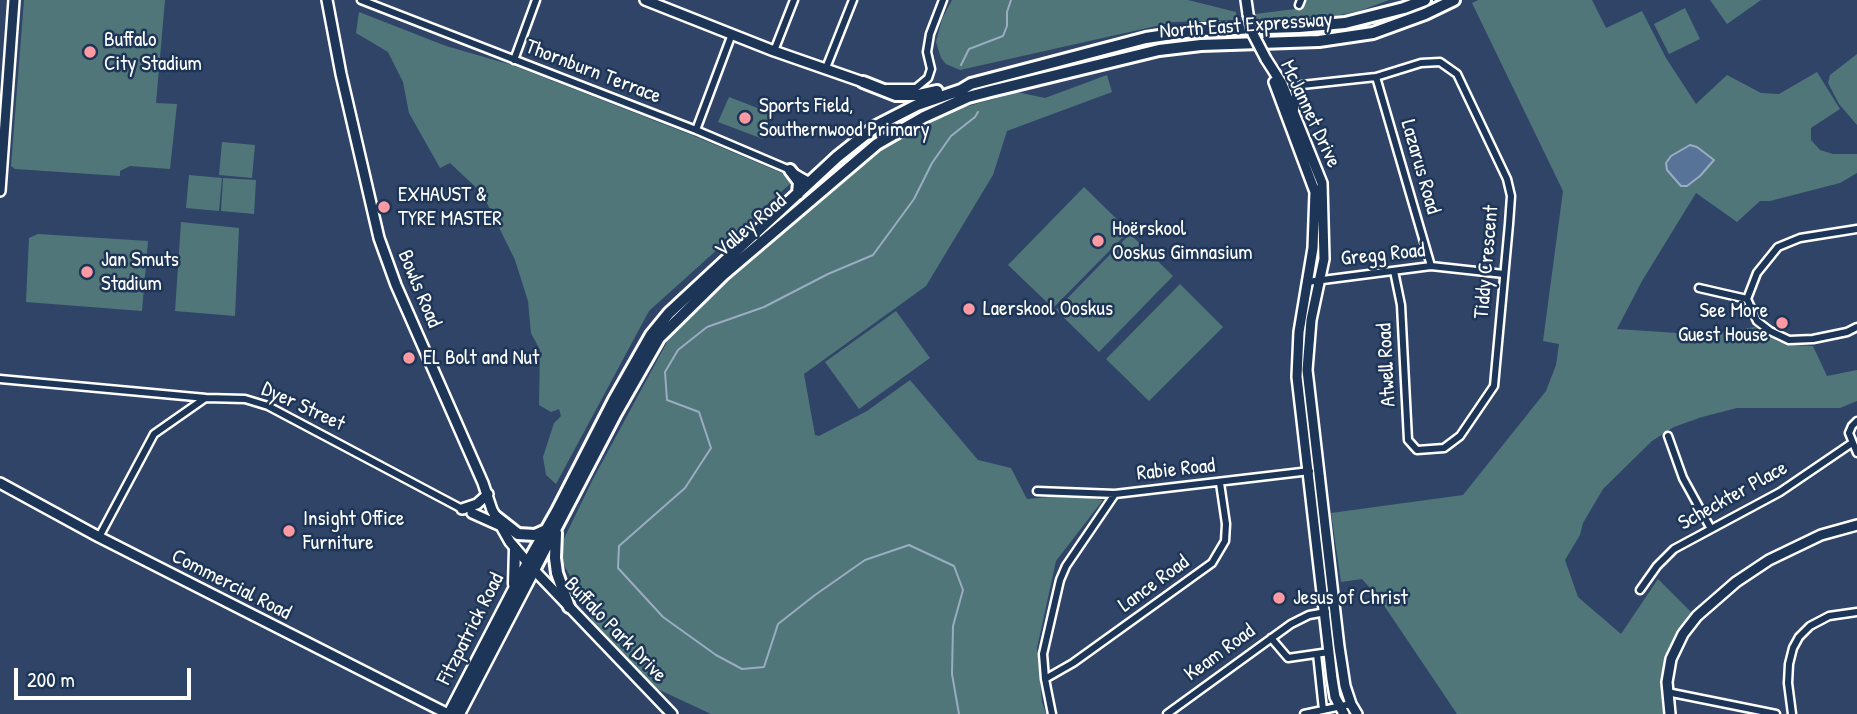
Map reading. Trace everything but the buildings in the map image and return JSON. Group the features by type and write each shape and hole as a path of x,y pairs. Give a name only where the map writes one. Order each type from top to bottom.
{"highway":[{"path":"1389,12 1409,0"},
{"name":"North East Expressway","path":"1086,55 1175,33 1329,25 1389,12 1425,0"},
{"name":"North East Expressway","path":"1119,60 1159,50 1201,44 1342,39 1399,25 1454,0"},
{"name":"Valley Road","path":"551,528 614,400 651,335 689,293 846,150 890,118 971,84 1086,55"},
{"name":"Valley Road","path":"531,566 659,338 723,275 865,154 907,126 968,97 1119,60"},
{"path":"863,82 888,93 904,96 971,84"},
{"path":"811,182 826,183 865,154"},
{"path":"790,170 799,182 798,194"},
{"path":"496,517 518,534 535,535 551,528 556,565 569,607"}],"main road":[{"path":"514,588 515,549"},
{"name":"Fitzpatrick Road","path":"448,714 514,588 531,566"},
{"name":"Fitzpatrick Road","path":"459,714 531,566"}],"street":[{"path":"0,191 14,0"},
{"name":"Bowls Road","path":"327,0 341,74 379,238 396,285 496,517 515,549 531,566"},
{"name":"Thornburn Terrace","path":"361,0 696,130 790,170 811,182"},
{"path":"514,60 536,0"},
{"path":"645,0 774,51 863,82 892,89 920,86 930,74 931,64 927,52 932,23 943,0"},
{"path":"774,51 794,0"},
{"path":"826,68 853,0"},
{"path":"1246,0 1253,34 1266,59"},
{"path":"696,130 732,34"},
{"name":"McJannet Drive","path":"1266,59 1287,95 1288,110 1291,114"},
{"name":"McJannet Drive","path":"1266,59 1291,114 1320,206 1324,260 1311,320 1307,370 1343,677 1350,704 1357,714"},
{"name":"Tiddy Crescent","path":"1291,114 1294,95 1299,86 1376,77 1432,61 1440,62 1457,74 1507,179 1511,196 1492,391 1455,442 1444,448 1420,451"},
{"name":"Lazarus Road","path":"1376,77 1431,266"},
{"name":"McJannet Drive","path":"1320,206 1299,332 1297,377 1332,679 1342,710"},
{"path":"1857,229 1800,239 1778,247 1757,273 1747,299 1757,321 1770,331 1790,340 1813,339 1857,327"},
{"name":"Gregg Road","path":"1307,282 1431,266 1504,274"},
{"name":"Atwell Road","path":"1394,271 1401,306 1408,440 1412,447 1420,451"},
{"path":"1699,288 1747,299"},
{"name":"Dyer Street","path":"0,379 206,398 245,399 268,406 472,513"},
{"path":"99,537 154,434 206,398"},
{"path":"1857,421 1849,433 1857,453"},
{"path":"1668,436 1683,478 1711,529"},
{"name":"Scheckter Place","path":"1640,590 1666,556 1684,542 1780,492 1852,443"},
{"name":"Rabie Road","path":"1037,491 1115,494 1319,470"},
{"name":"Lance Road","path":"1045,679 1073,663 1213,563 1225,541 1226,524 1220,482"},
{"name":"Commercial Road","path":"0,483 99,537 448,714"},
{"path":"462,509 477,503 488,494"},
{"path":"1052,714 1043,654 1060,580 1066,566 1115,494"},
{"path":"472,513 496,517"},
{"path":"472,513 496,517"},
{"path":"1670,714 1668,671 1675,648 1691,622 1716,598 1779,555 1821,536 1857,525"},
{"name":"Buffalo Park Drive","path":"531,566 672,714"},
{"name":"Keam Road","path":"1167,714 1300,618 1335,611"},
{"path":"1792,714 1788,683 1789,664 1799,637 1810,626 1829,616 1857,612"},
{"path":"1271,638 1288,658 1329,652"},
{"path":"1317,654 1324,710"},
{"path":"1667,692 1776,714"},
{"path":"1304,714 1342,710 1350,704"}],"green space":[{"name":"Buffalo City Stadium","path":"24,0 165,0 156,103 177,104 170,169 130,166 120,171 120,176 15,169 11,166"},
{"path":"952,0 1188,0 1236,12 1237,20 1174,22 960,70 946,64 936,42 942,19"},
{"path":"1305,0 1389,0 1359,11 1330,17 1273,22 1257,20 1255,14 1303,8"},
{"path":"1478,0 1592,0 1606,28 1642,11 1666,58 1696,104 1727,75 1761,93 1779,94 1817,72 1840,109 1811,128 1811,140 1820,150 1833,154 1857,154 1857,173 1840,183 1770,201 1760,201 1737,222 1696,193 1642,281 1617,329 1707,335 1755,327 1777,341 1813,346 1827,376 1857,370 1857,401 1840,408 1737,408 1674,427 1652,441 1603,489 1583,523 1580,535 1565,560 1578,597 1621,634 1658,579 1693,614 1671,645 1662,690 1666,714 1457,714 1379,598 1362,579 1341,582 1331,513 1463,495 1546,391 1556,365 1559,344 1543,341 1563,191 1472,3"},
{"path":"1710,0 1761,0 1727,24"},
{"path":"1685,8 1700,39 1669,54 1654,24"},
{"path":"359,12 446,46 512,65 789,176 790,184 649,311 556,484 546,475 543,457 554,423 561,416 559,409 551,412 539,405 540,350 531,333 528,301 515,260 482,193 450,163 440,168 409,113 403,82 388,52 356,33"},
{"path":"1857,54 1857,125 1839,104 1828,83 1830,75"},
{"path":"1107,75 1112,92 1007,131 993,175 926,286 804,374 815,435 819,436 867,411 910,380 978,460 1011,468 1027,499 1071,495 1103,500 1056,561 1037,648 1042,702 1046,714 711,714 651,686 594,626 586,604 557,553 593,479 667,342 706,300 766,247 886,145 931,117 1017,92 1045,98"},
{"name":"Sports Field, Southernwood Primary","path":"729,97 773,114 763,139 718,122"},
{"path":"222,142 255,145 252,178 219,175"},
{"path":"189,175 222,178 219,211 186,208"},
{"path":"223,178 256,180 254,214 221,211"},
{"path":"1084,187 1129,231 1053,308 1008,265"},
{"path":"181,222 239,228 235,316 175,311"},
{"name":"Jan Smuts Stadium","path":"38,234 148,241 142,311 26,302 29,238"},
{"path":"1130,234 1173,276 1099,352 1056,310"},
{"path":"1180,284 1223,327 1149,401 1106,359"},
{"path":"896,311 930,358 859,409 825,362"}],"water":[{"path":"1690,145 1714,160 1700,176 1687,186 1681,186 1667,170 1666,163 1671,156"}],"waterway":[{"path":"961,65 969,49 1003,36 1011,0"},
{"path":"959,714 952,674 953,626 963,590 954,566 909,545 865,560 815,595 778,624 764,667 742,669 716,655 663,617 618,568 619,546 685,488 711,448 699,412 667,400 665,372 678,350 707,327 764,307 828,274 873,255 914,199 932,163 951,136 978,112"}],"place":[{"name":"Buffalo City Stadium","path":"90,52"},
{"name":"Sports Field, Southernwood Primary","path":"745,118"},
{"name":"EXHAUST & TYRE MASTER","path":"384,207"},
{"name":"Hoërskool Ooskus Gimnasium","path":"1098,241"},
{"name":"Jan Smuts Stadium","path":"87,272"},
{"name":"Laerskool Ooskus","path":"969,309"},
{"name":"See More Guest House","path":"1782,323"},
{"name":"EL Bolt and Nut","path":"409,358"},
{"name":"Insight Office Furniture","path":"289,531"},
{"name":"Jesus of Christ","path":"1279,598"}]}
